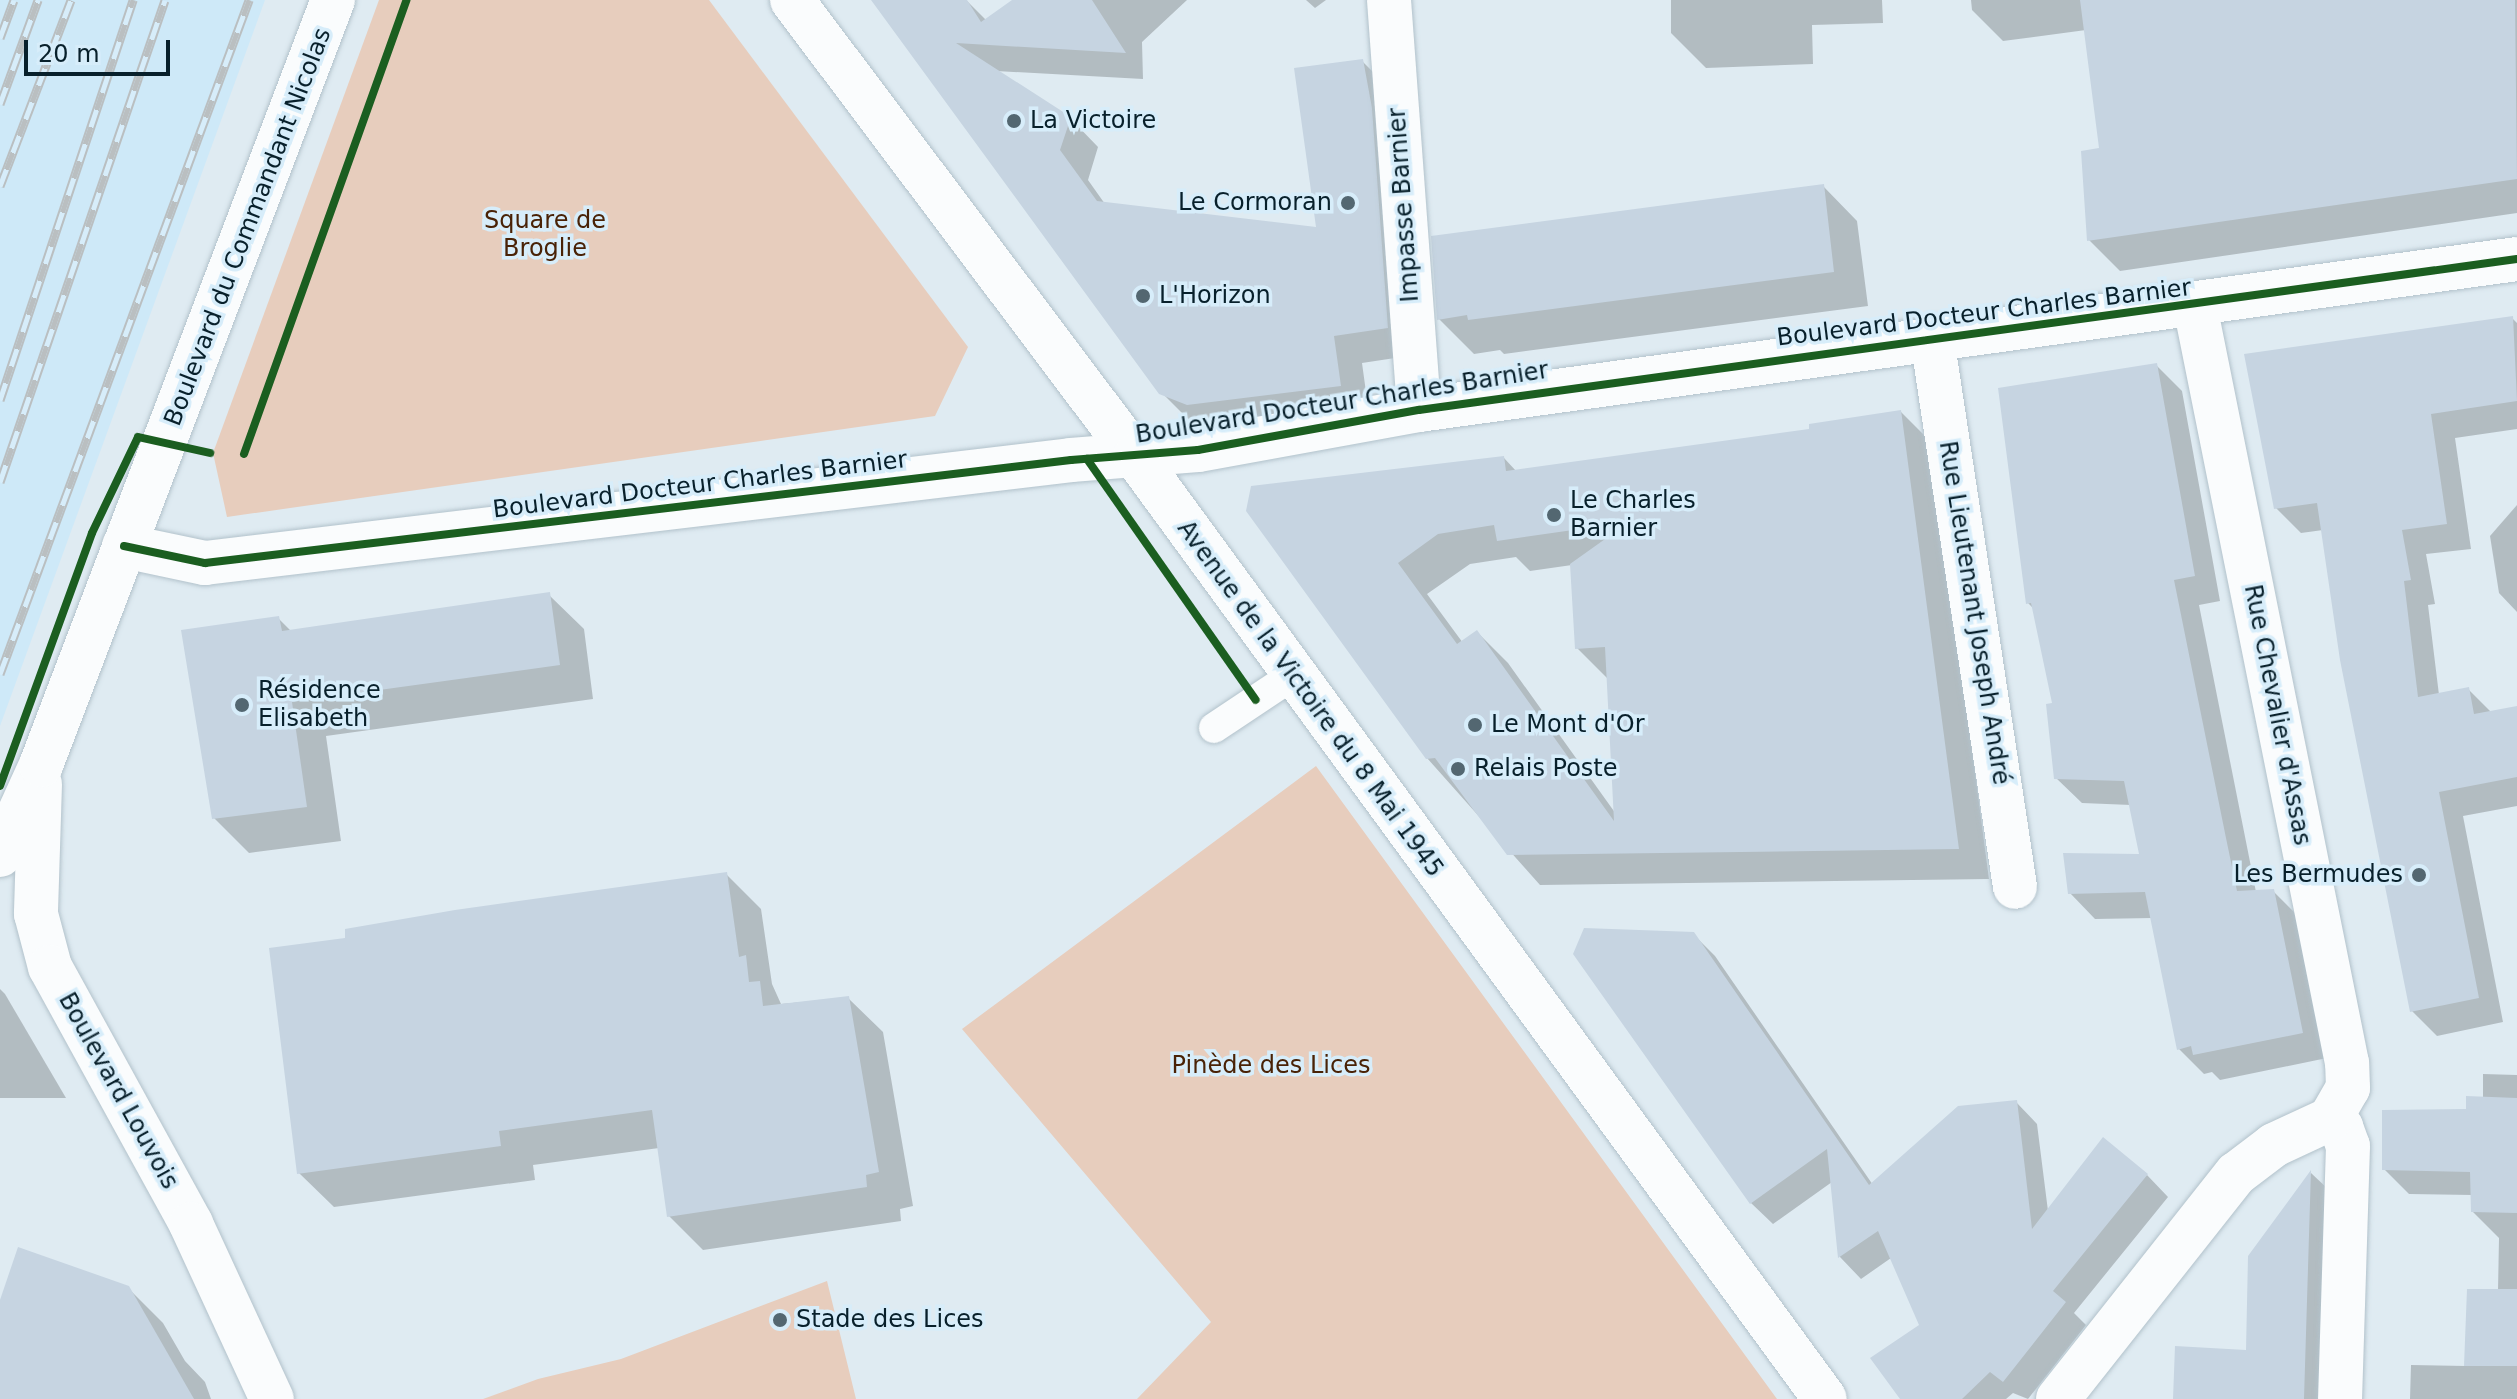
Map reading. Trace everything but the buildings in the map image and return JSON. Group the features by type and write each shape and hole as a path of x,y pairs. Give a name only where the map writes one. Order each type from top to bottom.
{"street":[{"name":"Boulevard du Commandant Nicolas","path":"0,855 41,765 333,0"},
{"name":"Avenue de la Victoire du 8 Mai 1945","path":"792,0 1135,456 1292,676 1825,1399"},
{"name":"Impasse Barnier","path":"1389,0 1419,410"},
{"name":"Boulevard Docteur Charles Barnier","path":"124,546 205,563 1135,456 1419,410 1932,338 2195,306 2517,259"},
{"name":"Rue Chevalier d'Assas","path":"2195,306 2347,1063 2345,1099 2330,1119"},
{"name":"Rue Lieutenant Joseph André","path":"1932,338 2015,887"},
{"name":"Boulevard Louvois","path":"41,765 36,914 50,967 191,1224 272,1399"},
{"path":"2058,1399 2236,1174 2274,1145 2330,1119 2341,1127 2348,1146 2340,1399"}],"lane":[{"path":"1214,728 1292,676"}],"shaded area":[{"path":"0,0 265,0 0,726"}],"green space":[{"name":"Square de Broglie","path":"379,0 709,0 968,347 935,416 227,517 213,453"},
{"name":"Pinède des Lices","path":"1316,766 1777,1399 1137,1399 1211,1322 962,1029"},
{"name":"Stade des Lices","path":"827,1281 856,1399 483,1399 538,1379 621,1359"}],"railway":[{"path":"0,38 14,0"},
{"path":"0,104 38,0"},
{"path":"0,186 71,0"},
{"path":"0,400 133,0"},
{"path":"0,482 165,0"},
{"path":"0,674 249,0"}],"cycle path":[{"path":"244,454 407,0"},
{"path":"124,546 205,563 1071,460 1198,450 1419,410 2517,259"},
{"path":"0,786 92,533 138,437 210,453"},
{"path":"1087,459 1256,700"}],"place":[{"name":"La Victoire","path":"1014,121"},
{"name":"Le Cormoran","path":"1348,203"},
{"name":"L'Horizon","path":"1143,296"},
{"name":"Le Charles Barnier","path":"1554,515"},
{"name":"Résidence Elisabeth","path":"242,705"},
{"name":"Le Mont d'Or","path":"1475,725"},
{"name":"Relais Poste","path":"1458,769"},
{"name":"Les Bermudes","path":"2419,875"},
{"name":"Stade des Lices","path":"780,1320"}]}
